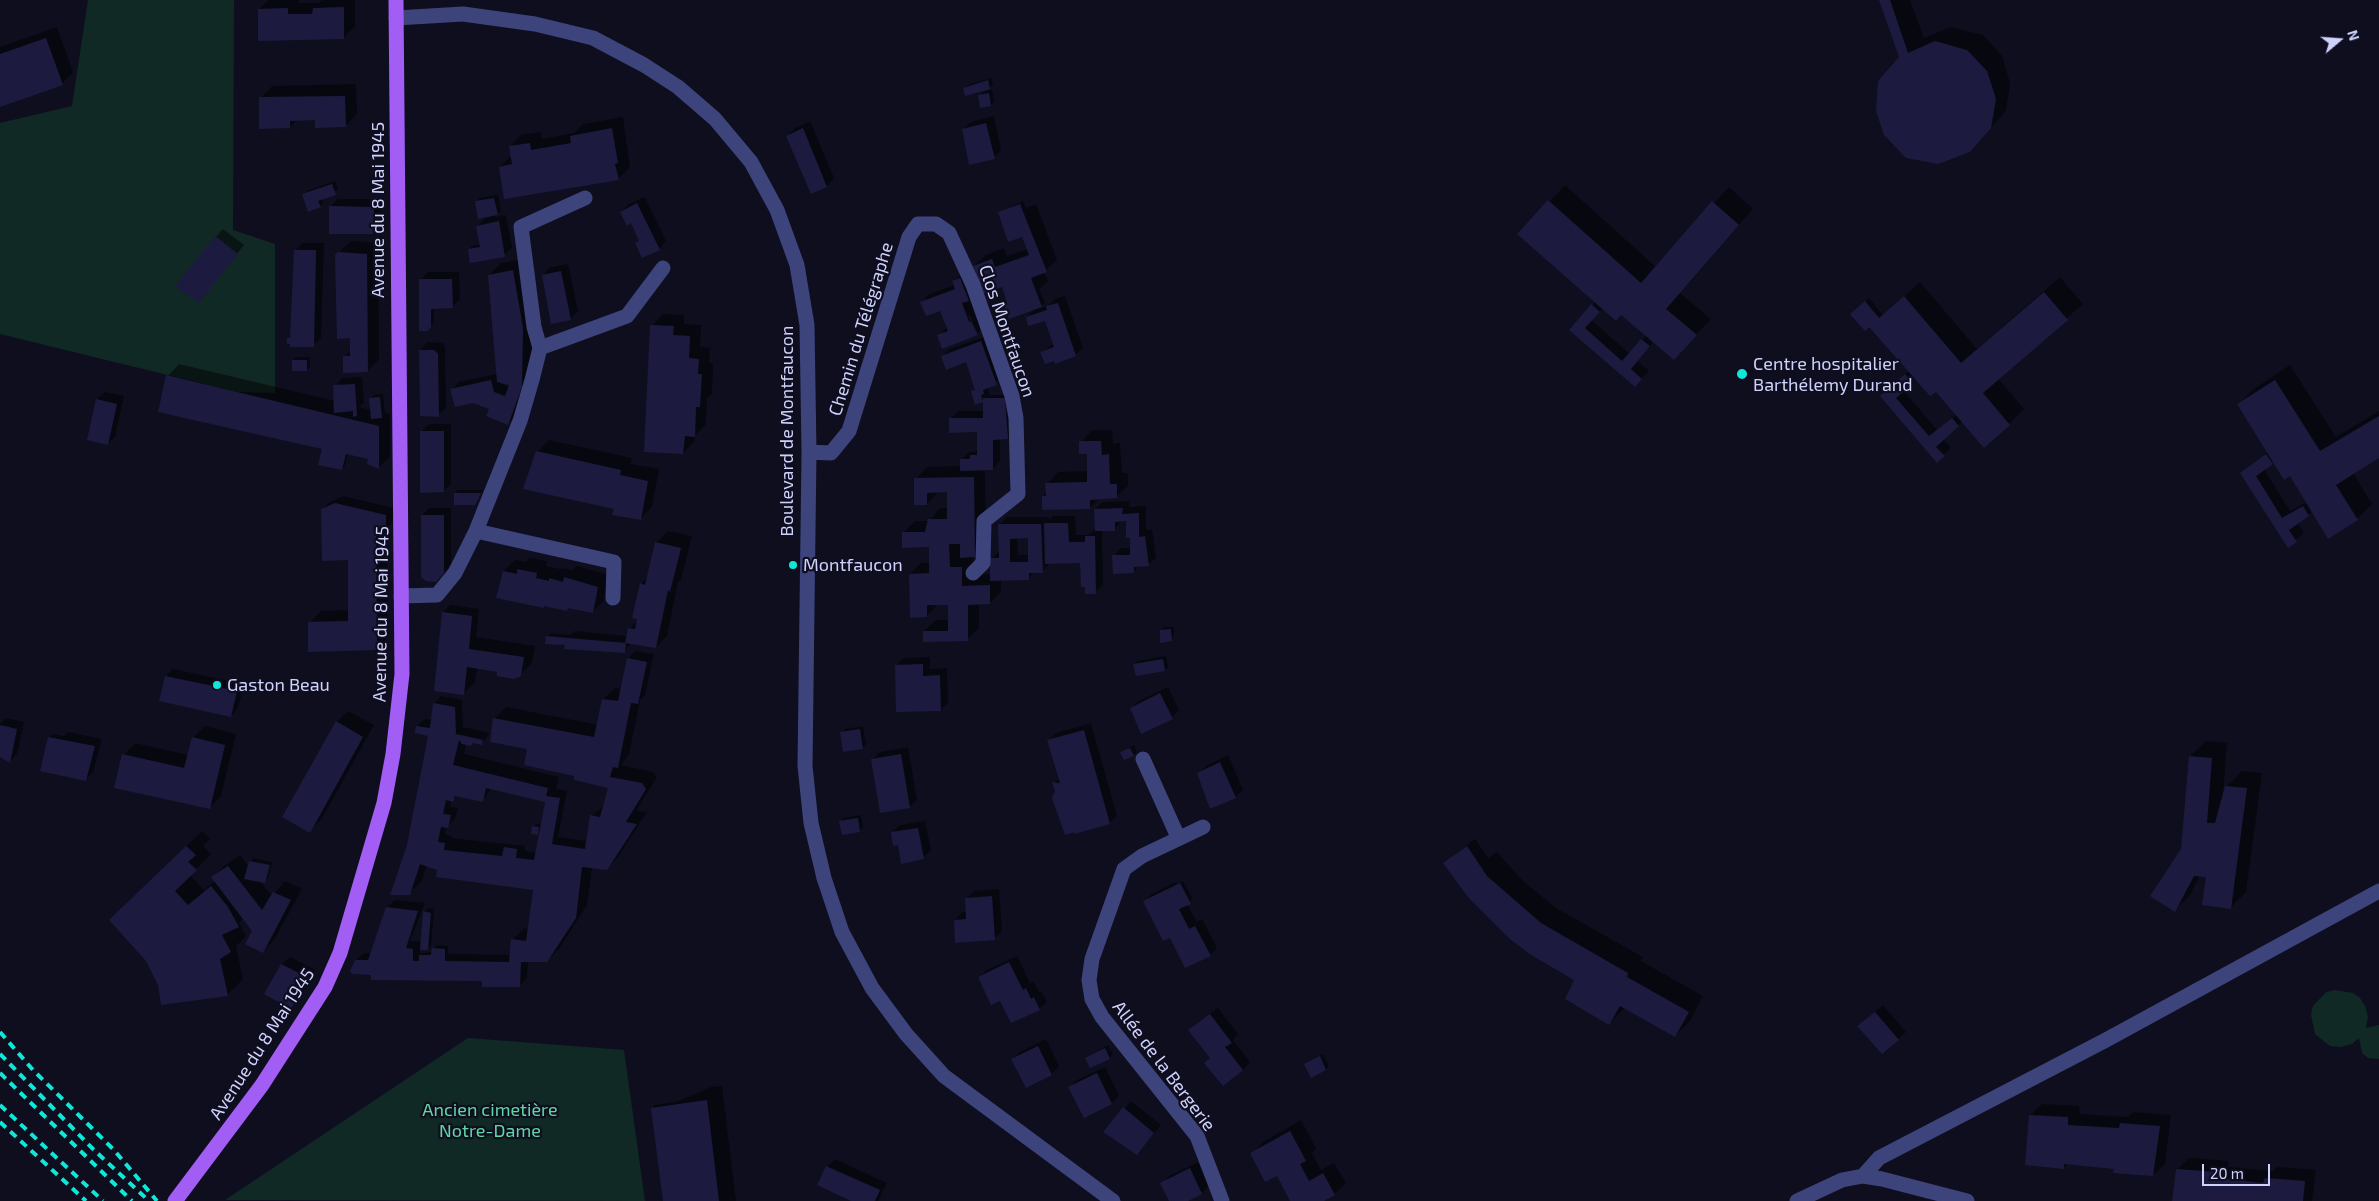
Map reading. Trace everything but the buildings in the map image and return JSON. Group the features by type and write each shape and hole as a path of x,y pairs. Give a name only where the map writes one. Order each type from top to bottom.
{"main road":[{"name":"Avenue du 8 Mai 1945","path":"175,1201 262,1085 320,995 340,953 384,803 391,764 402,674 396,0"}],"street":[{"name":"Boulevard de Montfaucon","path":"396,18 463,14 535,24 593,38 644,65 678,87 714,119 751,162 777,210 797,265 807,325 809,452 805,766 811,823 824,878 842,932 872,988 906,1034 944,1076 1113,1201"},
{"path":"401,596 437,595 455,573 476,531 520,421 540,348 534,327 522,227 585,198"},
{"name":"Chemin du Télégraphe","path":"809,452 831,453 849,431 909,237 918,224 936,224 949,233"},
{"name":"Clos Montfaucon","path":"949,233 973,285 991,334 1012,396 1016,418 1018,494 984,521 983,563 973,573"},
{"path":"540,348 627,316 663,268"},
{"path":"476,531 614,562 613,598"},
{"path":"1143,759 1178,837"},
{"name":"Allée de la Bergerie","path":"1203,826 1142,856 1124,869 1092,959 1089,980 1092,999 1102,1017 1197,1136 1222,1201"},
{"path":"1863,1176 1879,1158 2106,1040 2379,890"},
{"path":"1797,1201 1842,1180 1863,1176 1882,1179 1967,1201"}],"green space":[{"path":"88,0 234,0 233,230 275,244 275,393 237,392 0,334 0,123 72,106"},
{"path":"2335,990 2353,993 2360,998 2365,1006 2368,1017 2366,1028 2379,1025 2379,1059 2368,1058 2362,1053 2359,1038 2352,1044 2341,1047 2330,1046 2315,1034 2311,1015 2313,1006 2326,992"},
{"name":"Ancien cimetière Notre-Dame","path":"468,1038 624,1050 645,1201 225,1200"}],"railway":[{"path":"0,1032 33,1070 114,1150 157,1201"},
{"path":"0,1054 94,1150 149,1201"},
{"path":"0,1073 132,1201"},
{"path":"0,1105 103,1201"},
{"path":"0,1122 86,1201"}],"place":[{"name":"Centre hospitalier Barthélemy Durand","path":"1742,374"},
{"name":"Montfaucon","path":"793,565"},
{"name":"Gaston Beau","path":"217,685"}]}
